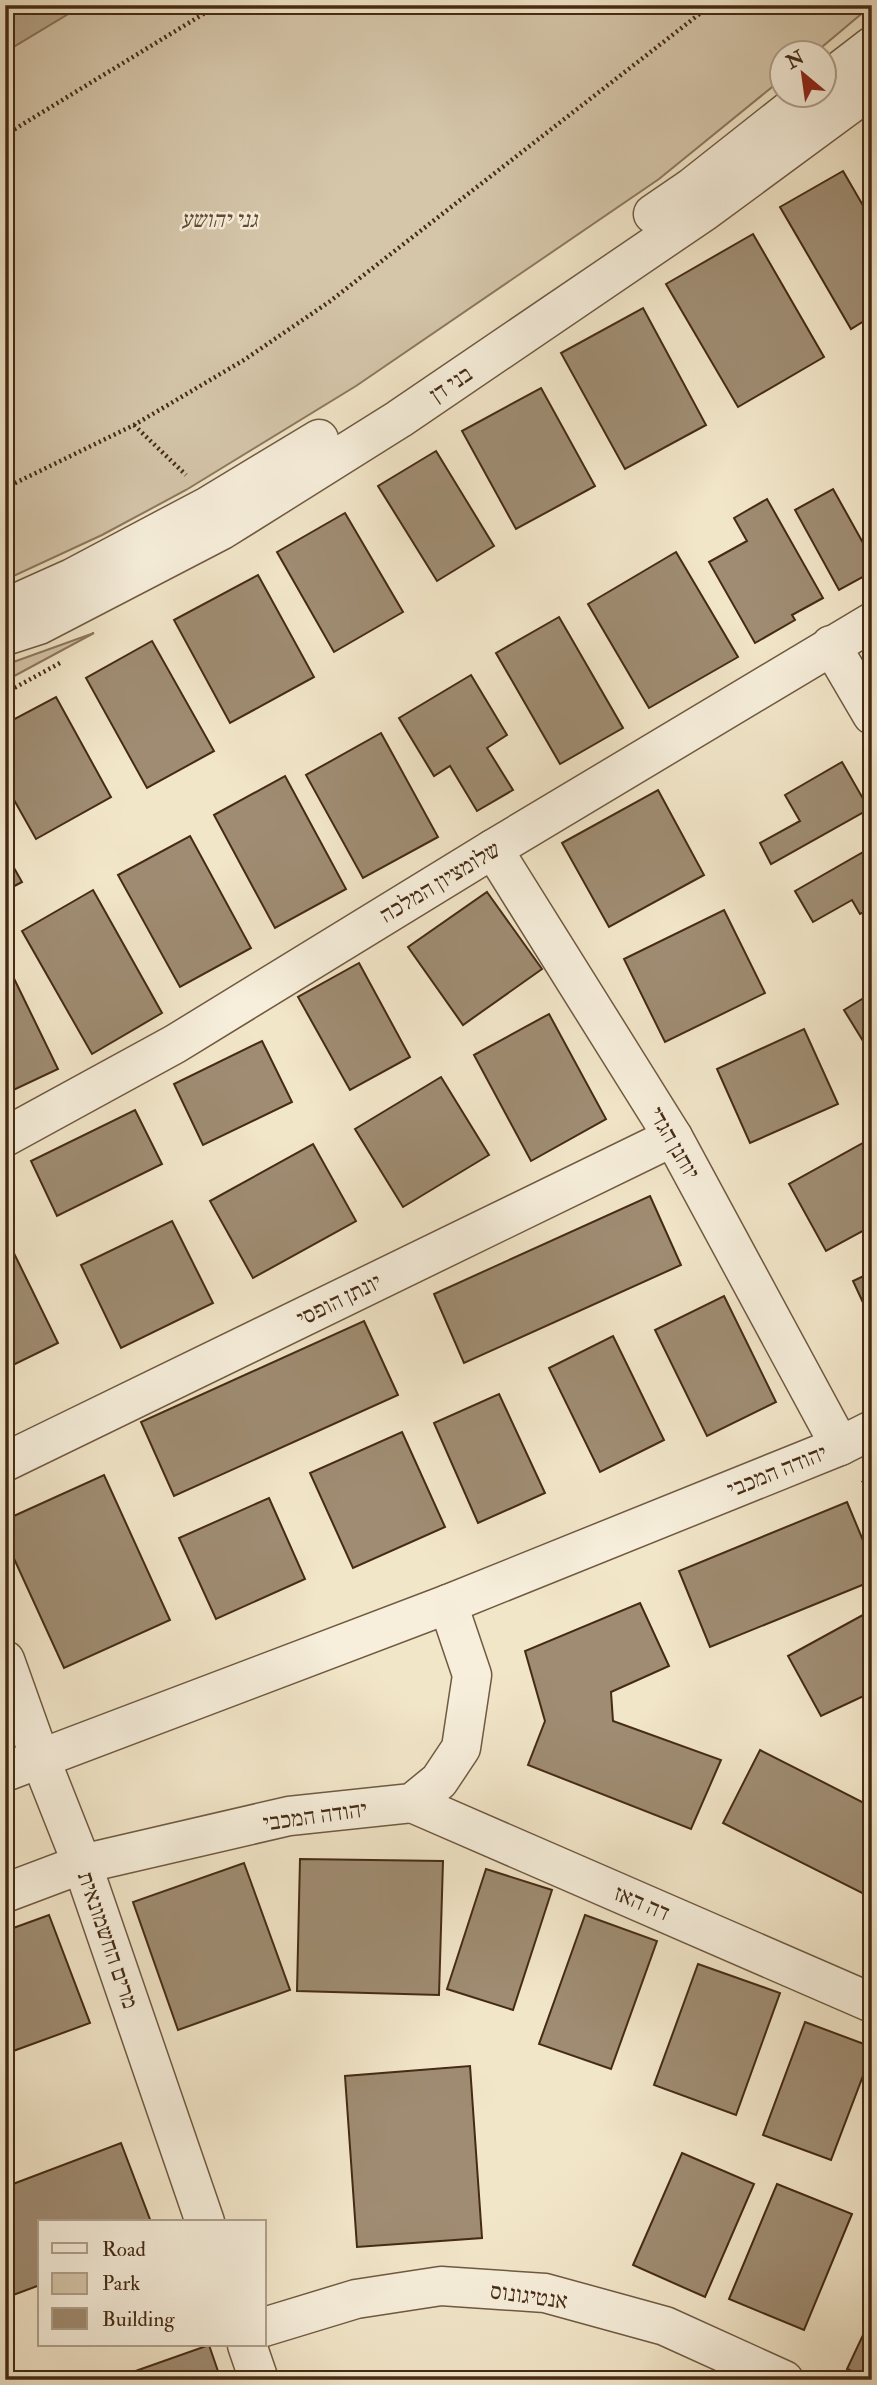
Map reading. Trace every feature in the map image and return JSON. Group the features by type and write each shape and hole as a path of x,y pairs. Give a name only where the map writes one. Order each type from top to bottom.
{"street":[{"path":"838,72 872,46"},
{"name":"בני דן","path":"5,636 38,625 222,530 399,419 705,211 872,88"},
{"name":"בני דן","path":"5,608 72,578 208,506 384,400 691,188 792,108"},
{"name":"שלומציון המלכה","path":"5,1137 175,1044 493,849 872,622"},
{"path":"831,645 872,715"},
{"name":"יוחנן הגדי","path":"493,849 856,1438"},
{"name":"יונתן הופסי","path":"5,1462 673,1138"},
{"name":"יהודה המכבי","path":"5,1772 448,1604 856,1438"},
{"path":"412,1803 439,1781 461,1748 472,1675 448,1604"},
{"name":"מרים החשמונאית","path":"5,1660 82,1864 204,2220"},
{"name":"יהודה המכבי","path":"5,1893 82,1864 289,1816 412,1803"},
{"name":"דה האז","path":"412,1803 872,2003"},
{"name":"אנטיגונוס","path":"266,2326 356,2299 441,2286 545,2293 665,2326 785,2380"},
{"path":"247,2346 259,2380"}],"path":[{"path":"5,135 218,5"},
{"path":"5,488 134,425 244,360 330,302 711,5"},
{"path":"134,425 195,483"}],"green space":[{"name":"גני יהושע","path":"83,5 872,5 833,38 768,38 768,90 659,179 356,386 186,490 102,535 5,580 5,52"},
{"path":"94,633 5,681 5,665"}],"shaded area":[{"path":"5,5 83,5 5,52"}],"building":[{"path":"843,171 872,221 872,316 851,329 780,207"},
{"path":"753,234 824,357 738,407 666,284"},
{"path":"643,308 706,425 625,469 561,353"},
{"path":"541,388 595,486 516,529 462,431"},
{"path":"436,451 494,546 437,581 378,486"},
{"path":"833,489 872,559 872,572 839,590 795,510"},
{"path":"767,499 823,598 792,615 795,620 755,643 709,562 747,541 734,518"},
{"path":"345,513 403,612 334,652 277,552"},
{"path":"676,552 738,657 649,708 588,604"},
{"path":"258,575 314,677 230,723 174,620"},
{"path":"559,617 623,728 560,764 496,653"},
{"path":"152,641 214,751 147,788 86,678"},
{"path":"471,675 507,735 487,748 513,790 477,811 450,766 434,776 399,718"},
{"path":"56,697 111,797 36,839 5,784 5,724"},
{"path":"381,733 438,837 363,878 306,775"},
{"path":"842,762 869,809 771,864 760,843 800,821 785,795"},
{"path":"285,776 346,889 275,928 214,815"},
{"path":"658,790 704,875 609,927 562,843"},
{"path":"190,836 251,948 180,987 118,875"},
{"path":"872,847 872,908 860,914 852,900 813,922 795,891"},
{"path":"5,852 22,882 5,891"},
{"path":"93,890 162,1013 92,1054 22,931"},
{"path":"487,892 542,969 463,1025 408,947"},
{"path":"724,910 765,993 665,1042 624,959"},
{"path":"5,960 58,1069 5,1094"},
{"path":"359,963 410,1057 350,1090 298,997"},
{"path":"872,993 872,1054 871,1054 844,1010"},
{"path":"549,1014 606,1119 531,1161 474,1055"},
{"path":"804,1029 838,1104 750,1143 717,1069"},
{"path":"262,1041 292,1102 203,1145 174,1084"},
{"path":"441,1077 489,1155 403,1207 355,1129"},
{"path":"135,1110 162,1164 57,1216 31,1161"},
{"path":"872,1138 872,1226 826,1251 789,1184"},
{"path":"313,1144 356,1221 253,1278 210,1201"},
{"path":"650,1196 681,1265 464,1363 434,1294"},
{"path":"172,1221 213,1303 121,1348 81,1265"},
{"path":"5,1235 58,1343 5,1369"},
{"path":"872,1272 872,1322 853,1281"},
{"path":"724,1296 776,1402 707,1436 655,1330"},
{"path":"364,1321 398,1395 174,1496 141,1422"},
{"path":"613,1336 664,1440 600,1472 549,1368"},
{"path":"499,1394 545,1493 478,1523 434,1423"},
{"path":"402,1432 445,1527 353,1568 310,1473"},
{"path":"104,1475 170,1620 64,1668 5,1539 5,1520"},
{"path":"269,1498 305,1579 216,1619 179,1538"},
{"path":"847,1502 872,1562 872,1581 710,1647 679,1571"},
{"path":"640,1603 669,1666 611,1692 613,1721 721,1760 691,1829 528,1765 545,1721 525,1651"},
{"path":"872,1610 872,1695 870,1693 821,1716 788,1656"},
{"path":"760,1750 872,1807 872,1898 723,1823"},
{"path":"300,1859 443,1861 439,1995 297,1991"},
{"path":"244,1863 290,1990 178,2030 133,1902"},
{"path":"486,1869 552,1890 513,2010 447,1989"},
{"path":"49,1915 90,2023 5,2054 5,1931"},
{"path":"585,1915 657,1941 611,2069 539,2044"},
{"path":"698,1964 780,1993 736,2115 654,2085"},
{"path":"805,2022 872,2047 831,2160 763,2135"},
{"path":"470,2066 482,2238 357,2247 345,2076"},
{"path":"121,2143 150,2220 38,2220 38,2286 5,2298 5,2187"},
{"path":"682,2153 754,2184 705,2297 633,2265"},
{"path":"777,2184 852,2214 804,2330 729,2299"},
{"path":"872,2316 872,2380 847,2369"},
{"path":"209,2346 221,2380 110,2380"}]}
